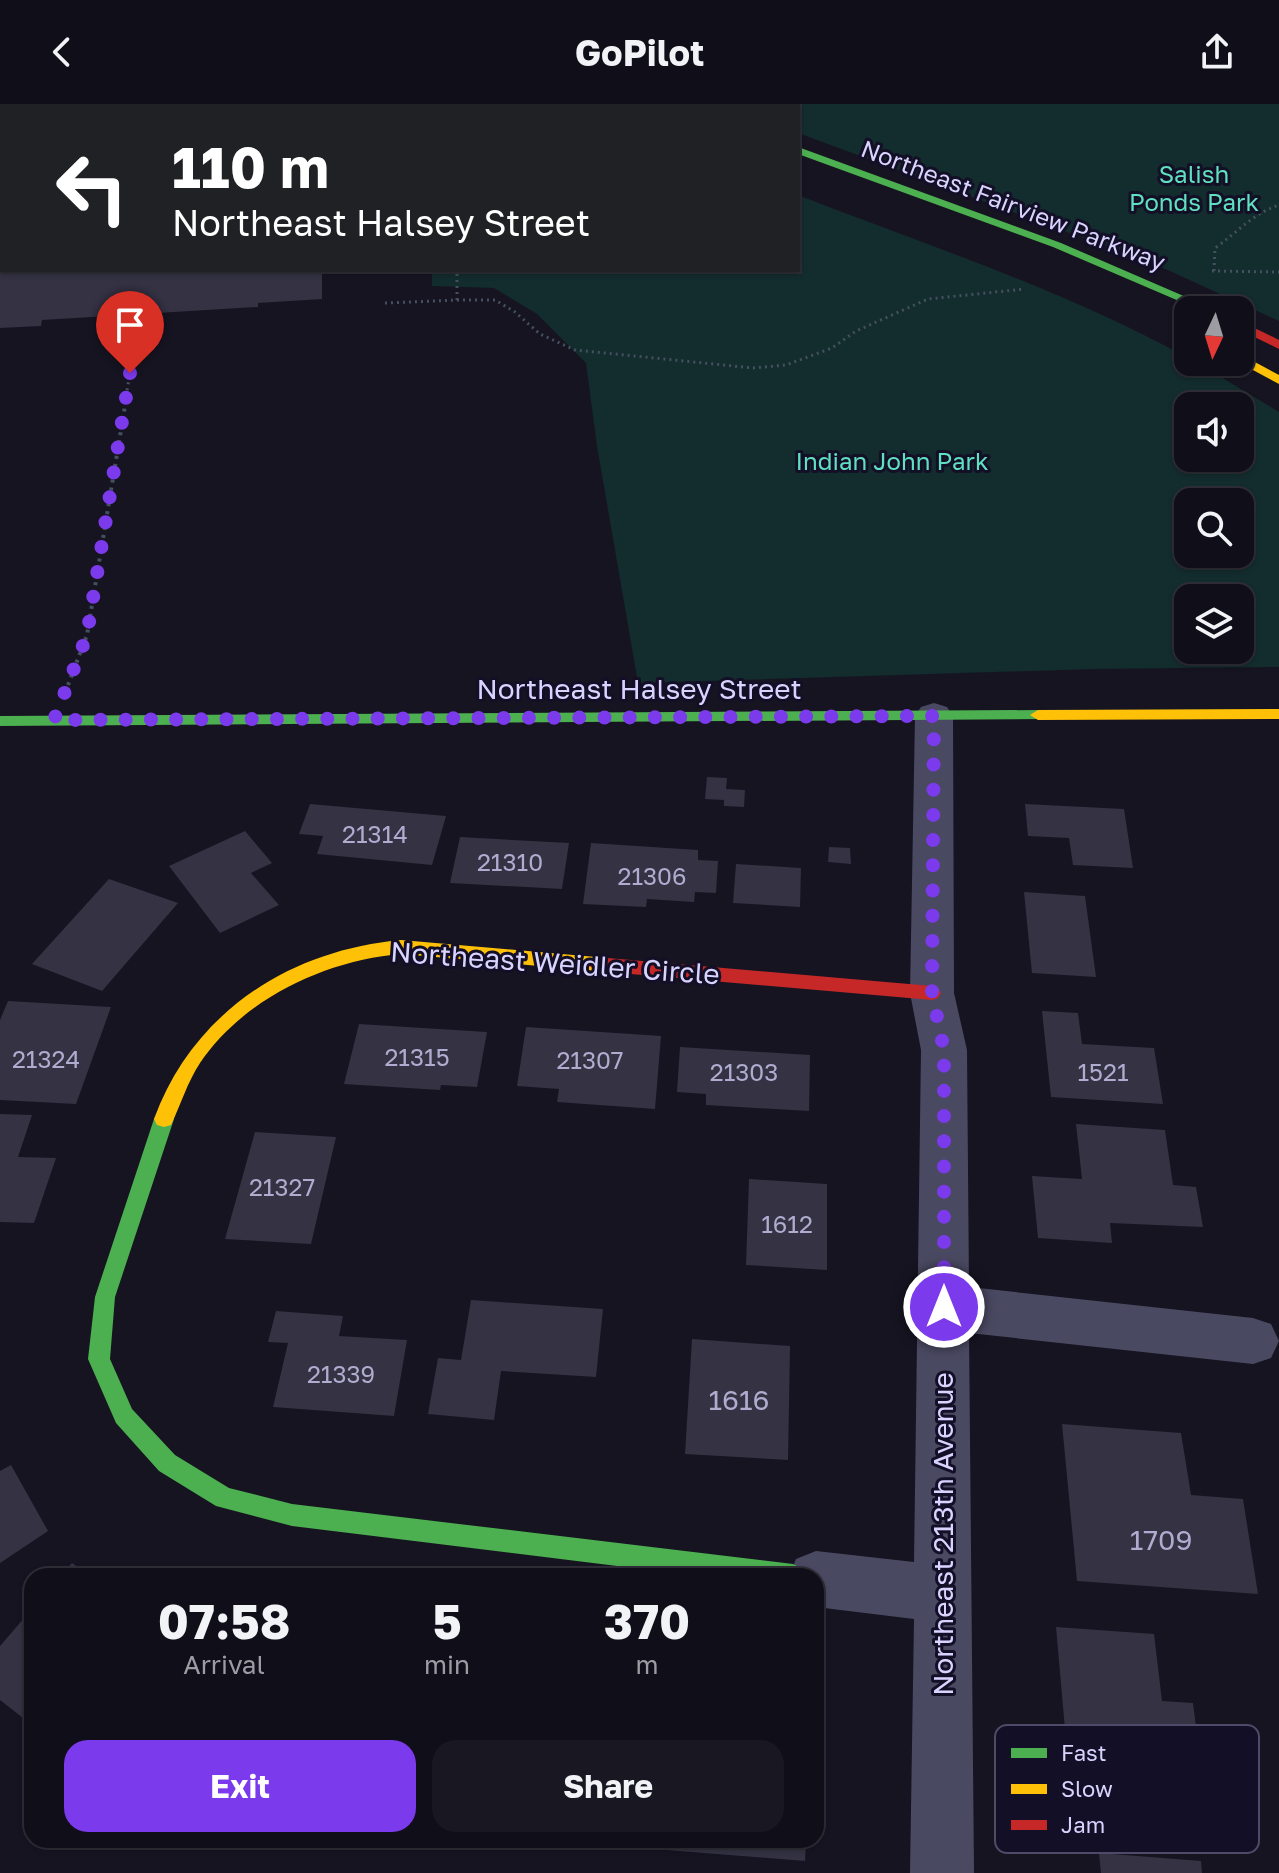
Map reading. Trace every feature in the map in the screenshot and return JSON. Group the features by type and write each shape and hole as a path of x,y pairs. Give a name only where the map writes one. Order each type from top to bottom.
{"main road":[{"name":"Northeast Fairview Parkway","path":"800,151 1151,282 1180,296"},
{"path":"1254,332 1279,345"},
{"path":"1254,366 1279,380"},
{"name":"Northeast Halsey Street","path":"0,721 1279,714"},
{"name":"Northeast Weidler Circle","path":"727,1568 292,1515 224,1498 167,1463 124,1416 99,1359 105,1297 171,1099 200,1049 237,1011 285,982 339,958 399,947 932,993"}],"street":[{"name":"Northeast 213th Avenue","path":"934,716 932,993 944,1050 942,1873"},
{"path":"944,1307 1253,1341"},
{"path":"824,1580 943,1594"}],"path":[{"path":"1279,205 1256,213 1242,229 1215,248 1213,263 1214,271 1279,272"},
{"path":"457,272 457,300"},
{"path":"385,303 495,300 515,312 540,334 575,350 615,357 753,368 786,365 832,348 856,331 928,299 1025,289"},
{"path":"54,720 87,635 135,344"}],"green space":[{"name":"Salish Ponds Park","path":"800,104 1279,104 1279,321 1254,310 1254,296 1224,296 1159,266 800,134"},
{"name":"Indian John Park","path":"800,196 996,270 1094,311 1174,351 1174,376 1219,376 1246,392 1174,392 1174,472 1254,472 1254,397 1279,412 1279,667 1094,669 638,683 597,446 586,363 537,314 494,288 432,286 432,272 800,272"}],"building":[{"path":"0,272 322,272 322,299 258,303 258,307 42,320 41,326 0,328"},
{"path":"707,777 727,778 726,789 745,790 744,807 724,806 724,800 705,799"},
{"path":"310,804 446,816 432,865 317,854 323,836 299,834"},
{"path":"1025,804 1124,809 1133,868 1073,865 1069,838 1028,836"},
{"path":"245,831 272,863 251,873 279,905 220,933 169,866"},
{"path":"460,837 569,843 562,889 450,883"},
{"path":"591,843 698,850 698,860 718,861 716,893 695,892 694,902 647,899 646,907 583,904"},
{"path":"829,847 850,848 851,864 828,862"},
{"path":"736,864 801,868 800,907 733,903"},
{"path":"109,879 178,903 102,991 32,964"},
{"path":"1024,892 1085,896 1096,977 1032,973"},
{"path":"8,1001 111,1007 76,1104 0,1100 0,1020"},
{"path":"1042,1011 1078,1013 1082,1044 1154,1048 1163,1104 1051,1097"},
{"path":"359,1024 487,1032 477,1087 441,1085 440,1090 344,1084"},
{"path":"526,1027 661,1036 655,1109 557,1102 559,1089 517,1086"},
{"path":"680,1047 810,1055 809,1111 706,1105 706,1094 677,1092"},
{"path":"0,1114 32,1115 18,1157 56,1158 34,1223 0,1222"},
{"path":"1076,1124 1165,1130 1173,1185 1196,1187 1203,1227 1110,1223 1112,1243 1038,1238 1032,1176 1082,1179"},
{"path":"255,1132 336,1137 311,1244 225,1239"},
{"path":"749,1179 827,1184 827,1270 746,1265"},
{"path":"471,1300 603,1309 596,1377 501,1371 494,1420 428,1414 438,1358 461,1360"},
{"path":"276,1311 343,1316 339,1336 407,1340 394,1416 273,1407 288,1343 268,1342"},
{"path":"692,1339 790,1346 788,1460 685,1454"},
{"path":"1062,1424 1181,1433 1191,1495 1243,1499 1258,1594 1077,1581"},
{"path":"11,1465 48,1531 0,1563 0,1471"},
{"path":"24,1618 24,1719 0,1700 0,1646"},
{"path":"1056,1627 1154,1634 1162,1701 1193,1703 1196,1725 1065,1725"},
{"path":"642,1848 806,1848 805,1861"},
{"path":"1099,1853 1201,1861 1202,1873 1101,1873"}],"traffic: fast":[{"path":"800,151 1057,245 1177,296"},
{"path":"0,721 1038,715"},
{"path":"164,1119 105,1297 99,1359 124,1416 167,1463 224,1498 292,1515 727,1568"}],"traffic: slow":[{"path":"1254,366 1279,380"},
{"path":"1038,715 1279,714"},
{"path":"164,1119 189,1065 217,1029 264,993 319,965 347,955 401,947 596,964"}],"traffic: jam":[{"path":"1254,332 1279,345"},
{"path":"596,964 932,993"}],"route":[{"path":"130,373 87,635 54,720 934,716 932,993 944,1050 944,1307"}]}
